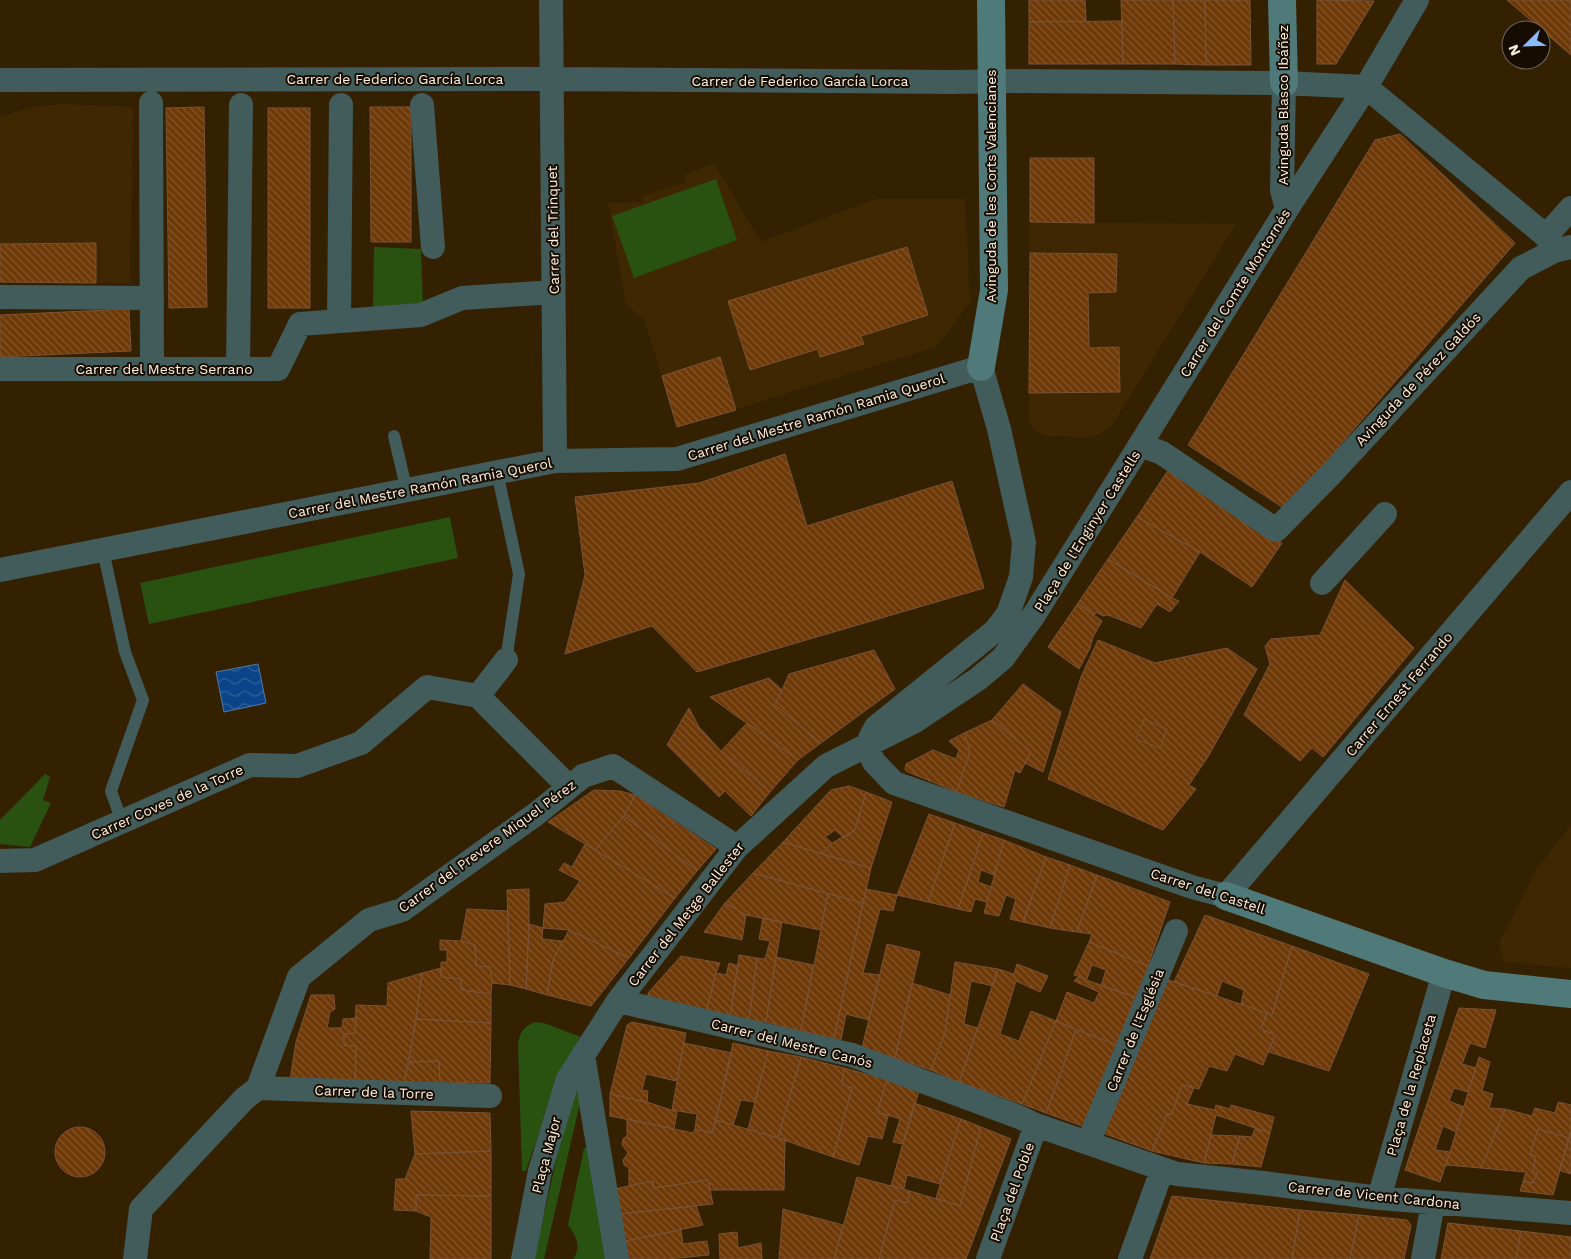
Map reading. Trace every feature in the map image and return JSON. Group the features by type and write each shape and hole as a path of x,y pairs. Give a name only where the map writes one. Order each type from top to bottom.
{"street":[{"name":"Carrer del Trinquet","path":"551,0 555,461"},
{"name":"Avinguda de les Corts Valencianes","path":"991,0 994,290 981,367 999,429"},
{"name":"Avinguda Blasco Ibáñez","path":"1282,0 1284,83 1282,190 1287,209"},
{"name":"Carrer del Comte Montornés","path":"1144,439 1287,209 1366,87 1417,0"},
{"name":"Carrer de Federico García Lorca","path":"0,80 552,79 992,81 1284,83 1366,87"},
{"path":"1366,87 1557,245 1571,208"},
{"path":"151,103 152,369"},
{"path":"238,369 241,105"},
{"path":"342,105 339,321 422,315 462,298 539,293"},
{"path":"422,105 433,247"},
{"name":"Avinguda de Pérez Galdós","path":"1144,439 1276,530 1330,475 1521,268 1557,245"},
{"path":"0,297 152,298"},
{"name":"Carrer del Mestre Serrano","path":"0,369 278,369 300,324 339,321"},
{"name":"Carrer del Mestre Ramón Ramia Querol","path":"0,570 555,461 677,460 981,367"},
{"name":"Plaça de l'Enginyer Castells","path":"999,429 1024,542 1017,621"},
{"name":"Plaça de l'Enginyer Castells","path":"1017,621 1144,439"},
{"name":"Carrer Ernest Ferrando","path":"1226,896 1571,492"},
{"path":"1322,583 1385,514"},
{"name":"Carrer del Metge Ballester","path":"613,1008 737,847 826,766 915,721 978,679 1003,658 1017,621"},
{"path":"506,660 478,696 569,788"},
{"name":"Carrer Coves de la Torre","path":"0,861 36,860 250,766 297,766 361,743 427,687 478,696"},
{"name":"Carrer del Castell","path":"866,745 874,762 894,783 1226,896 1444,973 1484,985 1571,994"},
{"name":"Carrer del Prevere Miquel Pérez","path":"135,1259 141,1209 244,1099 258,1088 299,977 369,920 402,910 536,814 583,776 613,766 737,847"},
{"name":"Carrer de l'Església","path":"1091,1136 1176,931"},
{"name":"Plaça de la Replaceta","path":"1379,1198 1444,973"},
{"name":"Plaça Major","path":"523,1259 540,1171 568,1079 613,1008"},
{"name":"Carrer del Mestre Canós","path":"613,1008 852,1056 1028,1121"},
{"path":"583,1055 617,1259"},
{"name":"Carrer de la Torre","path":"258,1088 490,1096"},
{"name":"Plaça del Poble","path":"988,1259 1028,1121 1091,1136 1170,1172"},
{"path":"1130,1259 1170,1172"},
{"name":"Carrer de Vicent Cardona","path":"1170,1172 1379,1198 1571,1213"},
{"path":"1422,1259 1433,1202"}],"lane":[{"path":"394,436 407,491"},
{"path":"497,472 519,574 506,660"},
{"path":"103,550 125,652 143,700 111,791 122,822"}],"shaded area":[{"path":"63,104 133,107 130,283 0,282 0,117 31,107"},
{"path":"714,163 761,242 875,199 965,199 970,302 936,347 677,427 645,321 626,304 608,203 643,202 642,196 687,182 684,175"},
{"path":"1030,222 1236,224 1111,427 1098,435 1084,437 1042,435 1034,429 1029,419"},
{"path":"1571,825 1571,968 1504,962 1499,943 1536,870"}],"green space":[{"path":"716,179 737,240 634,278 612,216"},
{"path":"374,247 421,249 423,306 373,307"},
{"path":"450,517 458,558 149,624 140,583"},
{"path":"45,774 50,777 43,800 51,803 30,847 0,844 0,820"},
{"path":"535,1022 544,1023 581,1037 551,1103 526,1171 522,1171 518,1044 523,1030"},
{"path":"572,1090 577,1093 580,1103 544,1259 534,1259"},
{"path":"584,1148 594,1150 609,1259 573,1259 576,1255 577,1242 568,1225"}],"water":[{"path":"258,664 266,703 224,712 216,672"}],"building":[{"path":"1029,0 1085,0 1086,21 1029,22"},
{"path":"1121,0 1173,0 1175,64 1123,64"},
{"path":"1173,0 1205,0 1206,65 1175,64"},
{"path":"1205,0 1250,0 1251,65 1206,65"},
{"path":"1317,0 1374,1 1336,64 1317,64"},
{"path":"1507,0 1571,0 1571,55 1551,38 1551,20 1530,20"},
{"path":"1122,21 1123,64 1029,64 1029,22"},
{"path":"204,107 207,307 169,308 166,108"},
{"path":"370,107 411,107 411,242 371,242"},
{"path":"268,108 310,108 310,308 268,308"},
{"path":"1400,134 1515,243 1285,509 1188,445 1375,140"},
{"path":"1030,158 1094,158 1094,223 1030,222"},
{"path":"96,243 96,283 0,282 0,244"},
{"path":"907,247 928,315 861,336 864,344 820,357 818,349 750,370 728,301"},
{"path":"1030,253 1117,254 1116,292 1088,293 1089,348 1119,347 1120,392 1029,393"},
{"path":"129,309 131,351 0,357 0,315"},
{"path":"720,357 736,410 677,427 662,376"},
{"path":"785,454 807,526 952,481 984,588 697,672 652,626 565,654 585,575 575,497 699,483"},
{"path":"1171,466 1282,543 1252,587 1197,550 1137,517"},
{"path":"1137,517 1200,552 1172,598 1108,559"},
{"path":"1108,559 1179,601 1170,612 1157,604 1141,628 1108,615 1103,616 1096,612 1094,616 1078,603"},
{"path":"1345,580 1414,648 1323,757 1312,748 1300,761 1244,715 1270,664 1265,646 1271,639 1320,635"},
{"path":"1078,603 1102,621 1079,669 1048,647"},
{"path":"1098,640 1155,663 1227,648 1257,669 1209,755 1189,785 1196,789 1163,830 1048,779 1081,677"},
{"path":"874,650 895,689 821,743 775,705 789,674"},
{"path":"769,678 782,690 775,705 821,743 798,760 710,697"},
{"path":"1023,684 1061,712 1043,772 1025,763 1031,752 992,720"},
{"path":"689,708 699,727 721,751 770,792 751,816 725,791 719,797 667,745"},
{"path":"1144,719 1167,729 1160,748 1136,739"},
{"path":"992,720 1031,752 1020,773 1015,770 1004,807 957,792 970,751 964,733"},
{"path":"747,723 798,760 770,792 721,751"},
{"path":"964,733 970,751 957,792 905,770 906,764 933,750 956,759 959,750 949,741"},
{"path":"849,786 866,792 855,830 844,838 835,830 825,837 832,843 822,854 783,842 831,790"},
{"path":"594,790 620,791 635,795 624,816 595,850 548,822"},
{"path":"866,792 892,802 871,868 822,854 832,843 855,830"},
{"path":"635,795 716,849 697,871 624,816"},
{"path":"929,814 955,823 928,902 897,895"},
{"path":"624,816 697,871 675,898 595,850"},
{"path":"955,823 983,833 958,909 928,902"},
{"path":"983,833 1004,840 994,875 981,870 978,882 991,887 987,902 975,899 971,912 958,909"},
{"path":"1004,840 1046,857 1023,922 1010,919 1016,899 1006,895 999,916 984,913"},
{"path":"783,842 871,868 863,903 753,873"},
{"path":"585,844 675,898 629,958 569,930 543,928 545,904 565,902 580,881 559,870 564,863 572,867"},
{"path":"1046,857 1070,865 1050,928 1023,922"},
{"path":"1070,865 1097,875 1077,932 1050,928"},
{"path":"753,873 828,894 820,930 746,915 725,903"},
{"path":"1097,875 1170,902 1148,966 1089,942 1092,934 1077,932"},
{"path":"529,889 526,989 510,985 507,890"},
{"path":"866,889 897,895 893,911 880,909 863,973 880,975 869,1020 846,1014 841,1040 834,1038"},
{"path":"828,894 863,903 834,1038 801,1031"},
{"path":"725,903 746,915 742,940 704,932"},
{"path":"467,909 508,911 510,985 492,983 490,967 476,966 475,945 461,941"},
{"path":"1205,915 1292,946 1272,1015 1241,1004 1244,990 1222,981 1217,996 1174,982"},
{"path":"763,918 782,922 766,1022 749,1020 757,958 765,959 770,941 759,939"},
{"path":"529,924 543,928 542,939 563,941 553,960 547,995 526,989"},
{"path":"569,930 629,958 591,1006 547,995 553,960"},
{"path":"440,940 461,941 475,945 476,966 490,967 491,994 461,990 461,979 441,977 441,962 447,962 447,950 440,950"},
{"path":"1089,942 1148,966 1135,997 1101,986 1106,970 1092,965 1087,979 1074,975"},
{"path":"887,944 920,952 895,1058 862,1048"},
{"path":"1292,946 1369,974 1329,1071 1269,1052 1275,1035 1261,1029 1267,1013 1272,1015"},
{"path":"739,955 757,958 749,1020 730,1018"},
{"path":"681,956 720,963 706,1012 648,997 648,993"},
{"path":"776,957 813,965 801,1031 766,1022"},
{"path":"955,962 998,969 993,986 971,981 964,1024 978,1028 959,1082 931,1070 945,1033"},
{"path":"729,963 738,966 730,1018 706,1012 716,973 726,975"},
{"path":"1017,964 1048,976 1040,992 1016,981 1000,1034 1019,1041 1031,1011 1056,1021 1022,1104 959,1082 998,969 1014,974"},
{"path":"441,968 441,977 461,979 461,990 491,994 491,1023 416,1019 422,973"},
{"path":"422,973 416,1019 404,1083 355,1082 356,1046 344,1045 344,1034 355,1033 356,1005 387,1006 388,983"},
{"path":"1078,977 1135,997 1117,1045 1056,1021 1067,992 1094,1003 1099,992 1074,981"},
{"path":"1163,978 1267,1013 1261,1029 1275,1035 1263,1065 1235,1054 1227,1071 1209,1066 1199,1089 1182,1085 1172,1114 1167,1114 1152,1151 1100,1132"},
{"path":"912,983 950,995 945,1033 931,1070 895,1058"},
{"path":"311,995 334,995 335,1009 330,1012 327,1028 342,1028 343,1019 356,1018 355,1033 344,1034 344,1045 356,1046 355,1082 290,1080 296,1042"},
{"path":"1459,1008 1496,1010 1485,1048 1470,1043 1462,1064 1476,1068 1468,1092 1454,1088 1449,1101 1464,1107 1456,1132 1443,1126 1435,1150 1450,1152 1440,1182 1405,1170"},
{"path":"416,1019 491,1023 490,1083 440,1082 439,1061 409,1062"},
{"path":"1056,1021 1076,1030 1046,1113 1022,1104"},
{"path":"632,1022 686,1033 676,1081 646,1074 642,1090 648,1091 647,1102 610,1094 627,1025"},
{"path":"1076,1030 1117,1045 1085,1127 1046,1113"},
{"path":"684,1043 732,1053 712,1133 695,1129 697,1114 672,1110"},
{"path":"733,1043 768,1051 755,1102 741,1100 733,1125 716,1120"},
{"path":"768,1051 801,1057 778,1138 748,1129"},
{"path":"801,1057 844,1068 842,1085 852,1088 833,1157 778,1138"},
{"path":"1479,1057 1490,1062 1482,1091 1493,1094 1489,1108 1505,1109 1481,1168 1446,1165"},
{"path":"439,1061 440,1082 404,1083 409,1062"},
{"path":"844,1068 887,1080 877,1112 888,1116 882,1139 868,1136 859,1165 833,1157 852,1088 842,1085"},
{"path":"887,1080 919,1091 903,1144 893,1142 900,1119 877,1112"},
{"path":"1182,1085 1194,1088 1187,1104 1215,1110 1216,1105 1230,1109 1231,1105 1274,1117 1270,1133 1216,1115 1204,1163 1152,1151 1167,1114 1172,1114"},
{"path":"610,1094 647,1102 677,1112 674,1129 610,1116"},
{"path":"1558,1102 1571,1105 1571,1131 1569,1138 1538,1129 1530,1154 1536,1156 1533,1171 1537,1173 1533,1183 1523,1182 1526,1172 1481,1168 1505,1109 1532,1116 1535,1108 1555,1113"},
{"path":"914,1103 961,1119 940,1184 907,1175 904,1189 891,1186"},
{"path":"411,1111 490,1113 491,1151 415,1154"},
{"path":"627,1119 693,1133 695,1129 712,1133 716,1120 785,1140 784,1190 710,1190 708,1180 653,1188 653,1181 629,1186 629,1168 624,1165 623,1160 628,1153 622,1145 623,1139 627,1136"},
{"path":"961,1119 981,1127 960,1206 936,1198"},
{"path":"85,1127 98,1134 104,1142 104,1162 98,1170 90,1176 75,1177 62,1170 56,1162 55,1147 62,1134 70,1128"},
{"path":"981,1127 1011,1139 966,1259 879,1259 895,1200 907,1203 910,1191 960,1206"},
{"path":"1255,1128 1270,1133 1261,1167 1232,1164 1240,1136 1252,1137"},
{"path":"1538,1129 1569,1138 1553,1195 1520,1191 1523,1182 1533,1183 1537,1173 1533,1171 1536,1156 1530,1154"},
{"path":"1571,1131 1571,1174 1559,1170"},
{"path":"1211,1135 1240,1136 1232,1164 1204,1163"},
{"path":"491,1151 491,1196 416,1195 416,1211 394,1210 396,1179 405,1179 415,1154"},
{"path":"857,1177 910,1191 907,1203 895,1200 879,1259 834,1259"},
{"path":"708,1180 713,1204 620,1214 614,1189 653,1181 653,1188"},
{"path":"416,1195 491,1196 491,1259 430,1259 431,1217 416,1211"},
{"path":"1172,1196 1300,1210 1292,1259 1150,1259"},
{"path":"696,1206 703,1225 625,1241 620,1214"},
{"path":"783,1209 843,1225 834,1259 779,1259"},
{"path":"1300,1210 1359,1215 1350,1259 1292,1259"},
{"path":"1359,1215 1407,1220 1411,1225 1404,1259 1350,1259"},
{"path":"1448,1223 1521,1231 1516,1259 1441,1259"},
{"path":"681,1230 683,1244 707,1241 709,1255 668,1259 628,1259 625,1241"},
{"path":"1521,1231 1571,1237 1571,1259 1516,1259"},
{"path":"737,1232 738,1248 761,1243 762,1259 720,1259 719,1234"}]}
